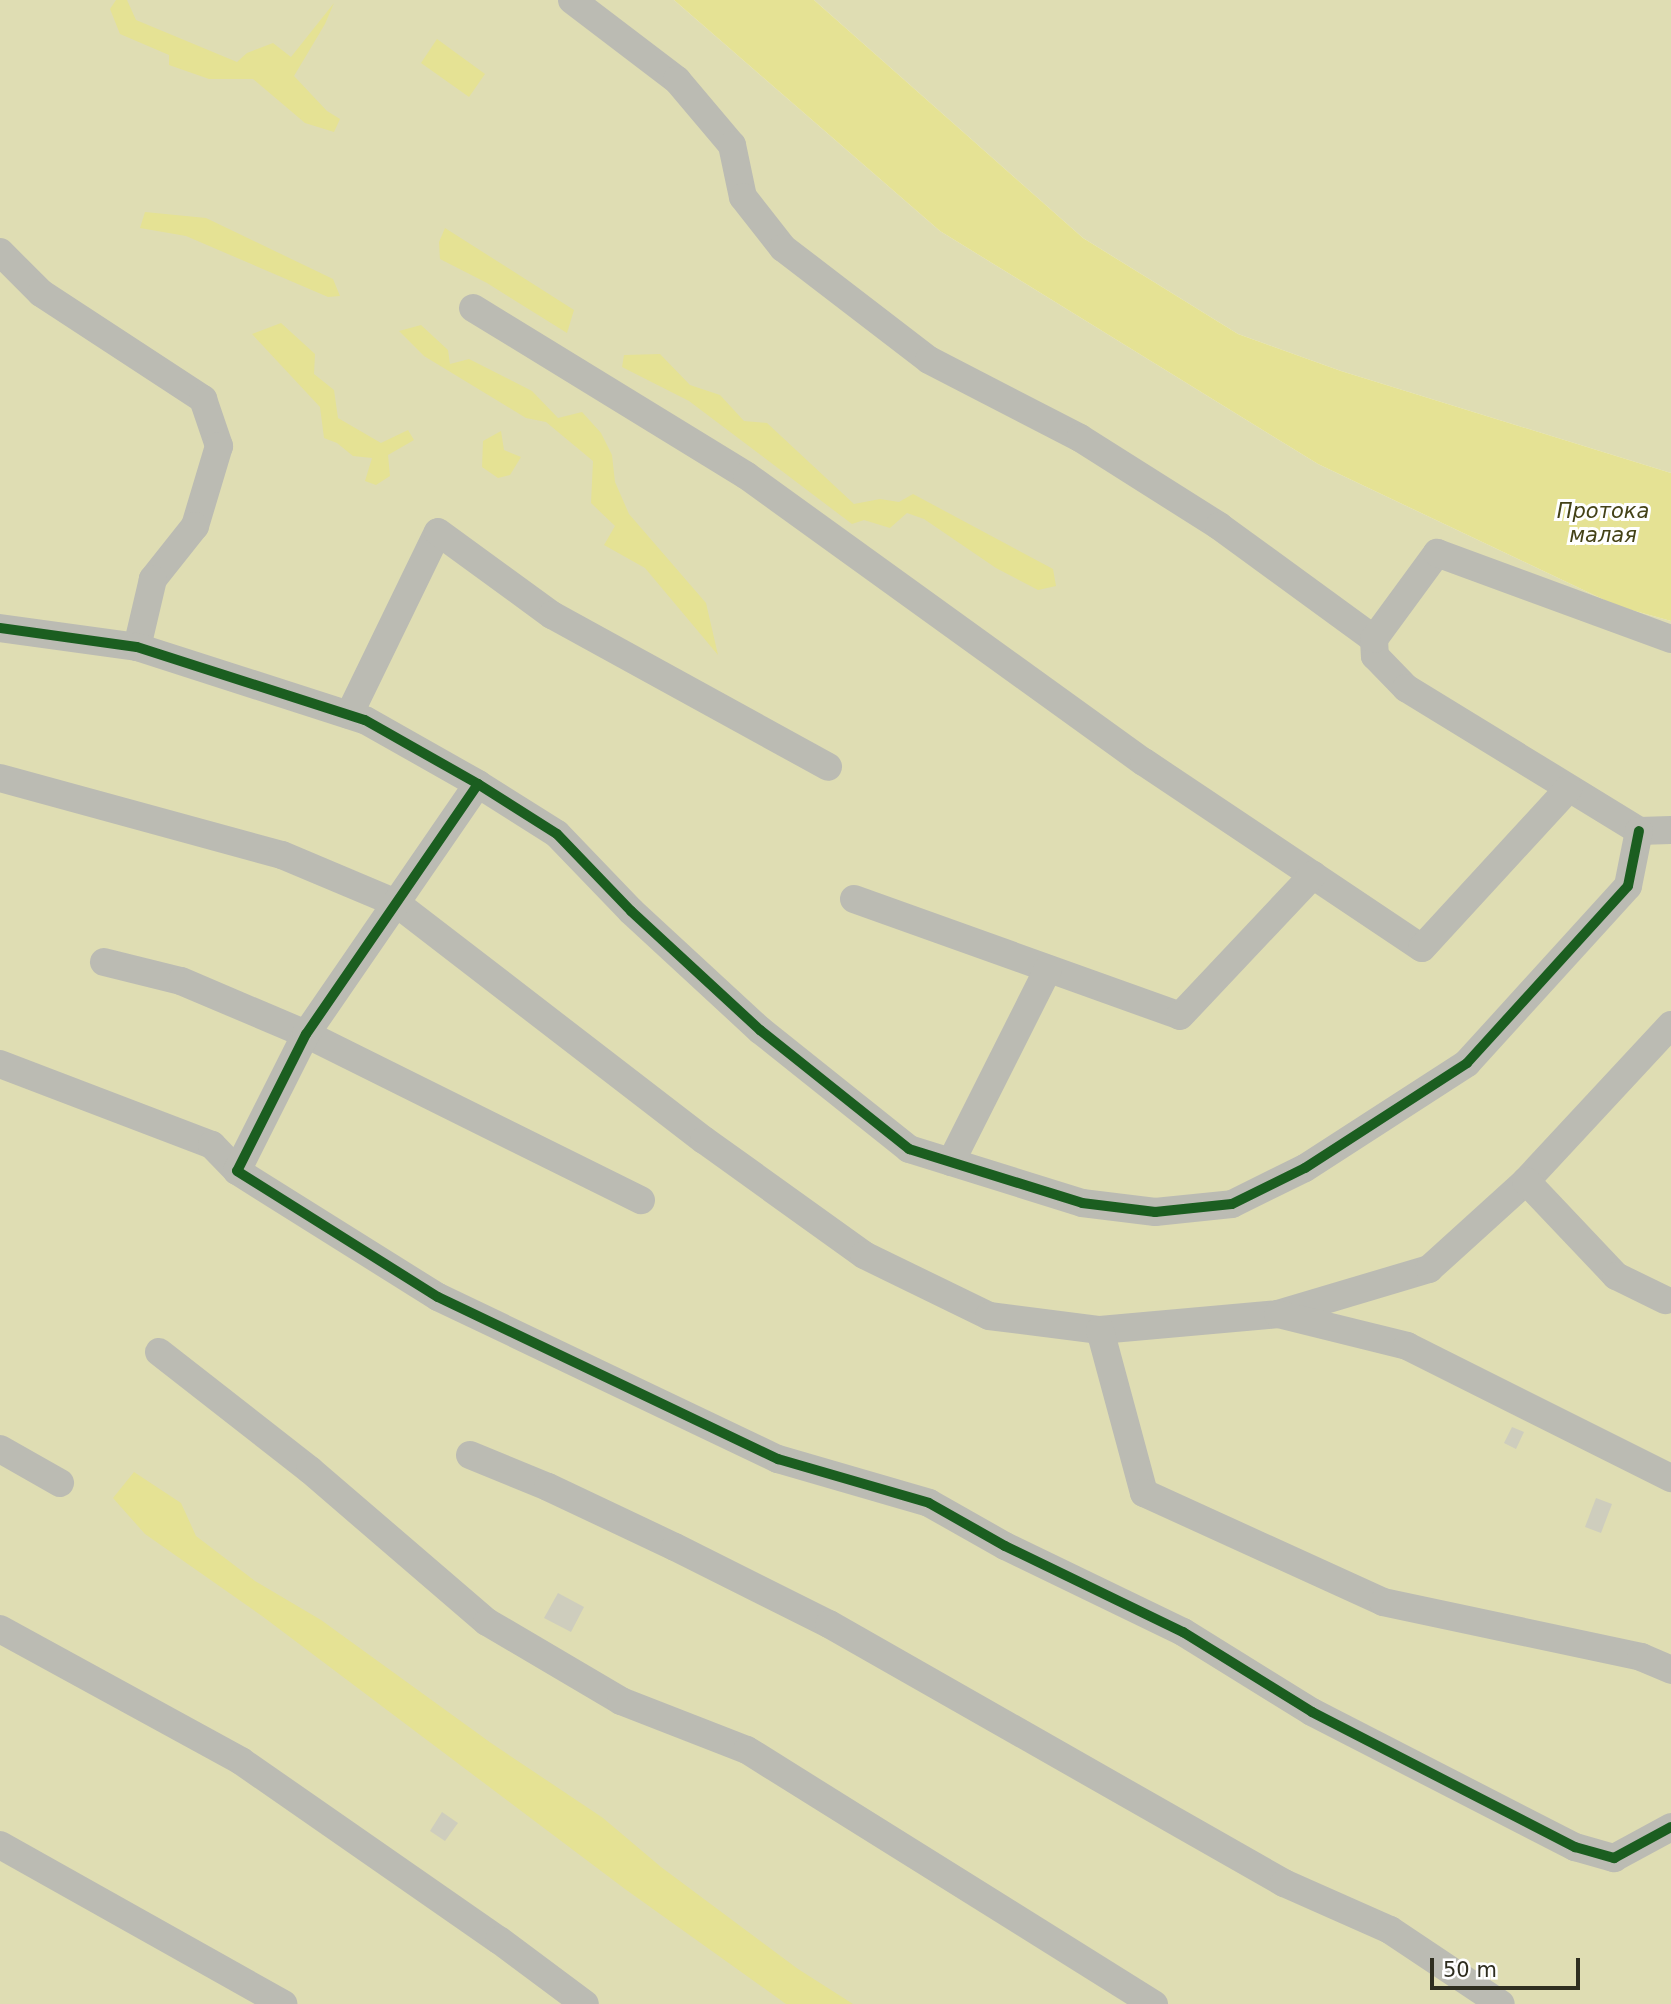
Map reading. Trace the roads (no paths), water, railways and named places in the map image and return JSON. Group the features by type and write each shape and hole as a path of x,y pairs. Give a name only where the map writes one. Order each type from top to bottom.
{"street":[{"path":"572,0 677,80 709,117 732,145 743,197 783,248 929,360 1080,438 1219,526 1374,639"},
{"path":"0,252 41,293 203,399 211,422 219,446 195,526 153,579 137,647"},
{"path":"473,308 747,476 1144,762 1422,948 1568,789"},
{"path":"349,715 438,532 552,615 828,767"},
{"path":"1671,639 1437,553 1374,639 1375,656 1406,688 1639,831 1671,830"},
{"path":"0,628 137,647 365,720 478,784 557,834 631,911 760,1030 909,1149 1082,1203 1155,1212 1232,1204 1305,1168 1467,1063 1628,886 1639,831"},
{"path":"0,778 282,855 396,903 704,1140 864,1255 989,1316 1100,1330 1279,1314 1429,1269 1525,1181 1671,1026"},
{"path":"237,1171 306,1034 478,784"},
{"path":"854,899 1180,1016 1313,875"},
{"path":"104,962 181,981 306,1034 641,1200"},
{"path":"951,1162 1048,969"},
{"path":"0,1064 212,1146 237,1171 438,1297 778,1460 929,1503 1005,1546 1183,1632 1312,1712 1575,1847 1614,1858 1671,1827"},
{"path":"1525,1181 1616,1276 1665,1300"},
{"path":"1279,1314 1407,1346 1671,1478"},
{"path":"1100,1330 1144,1493 1383,1602 1641,1657 1671,1670"},
{"path":"159,1352 310,1470 487,1622 621,1701 747,1750 1154,2004"},
{"path":"0,1449 60,1483"},
{"path":"470,1455 649,1535 830,1624 1284,1884 1390,1930 1501,2004"},
{"path":"0,1629 241,1761 499,1940 585,2004"},
{"path":"0,1845 283,2004"}],"water":[{"path":"116,0 127,0 136,20 237,62 247,53 273,43 291,57 334,3 325,24 294,76 327,111 340,119 334,132 305,123 253,79 209,79 169,65 169,55 120,34 110,9"},
{"name":"Протока малая","path":"674,0 814,0 1083,238 1238,334 1341,371 1671,473 1671,621 1617,606 1318,464 940,231"},
{"path":"437,39 485,74 469,97 421,63"},
{"path":"145,212 206,218 333,279 340,296 328,297 186,236 140,228"},
{"path":"445,228 574,310 567,333 487,283 440,259 439,242"},
{"path":"281,323 315,354 314,374 334,390 338,418 381,443 408,430 414,440 388,455 390,476 376,485 365,481 372,458 353,456 337,443 324,438 320,407 252,334"},
{"path":"421,325 448,350 450,364 469,359 532,391 558,418 582,412 601,433 612,455 615,482 629,514 706,603 718,655 645,568 604,545 615,526 591,503 593,461 546,422 526,418 424,356 399,331"},
{"path":"660,354 690,385 720,395 744,421 767,423 854,504 880,499 899,502 913,494 1053,569 1056,586 1038,590 996,568 924,519 907,513 890,528 864,520 852,524 689,401 622,367 624,355"},
{"path":"501,431 504,450 521,457 510,475 498,478 482,467 483,441"},
{"path":"134,1472 181,1503 196,1536 255,1581 321,1620 491,1743 603,1818 661,1867 798,1969 853,2004 786,2004 625,1889 262,1616 145,1534 113,1498"}]}
